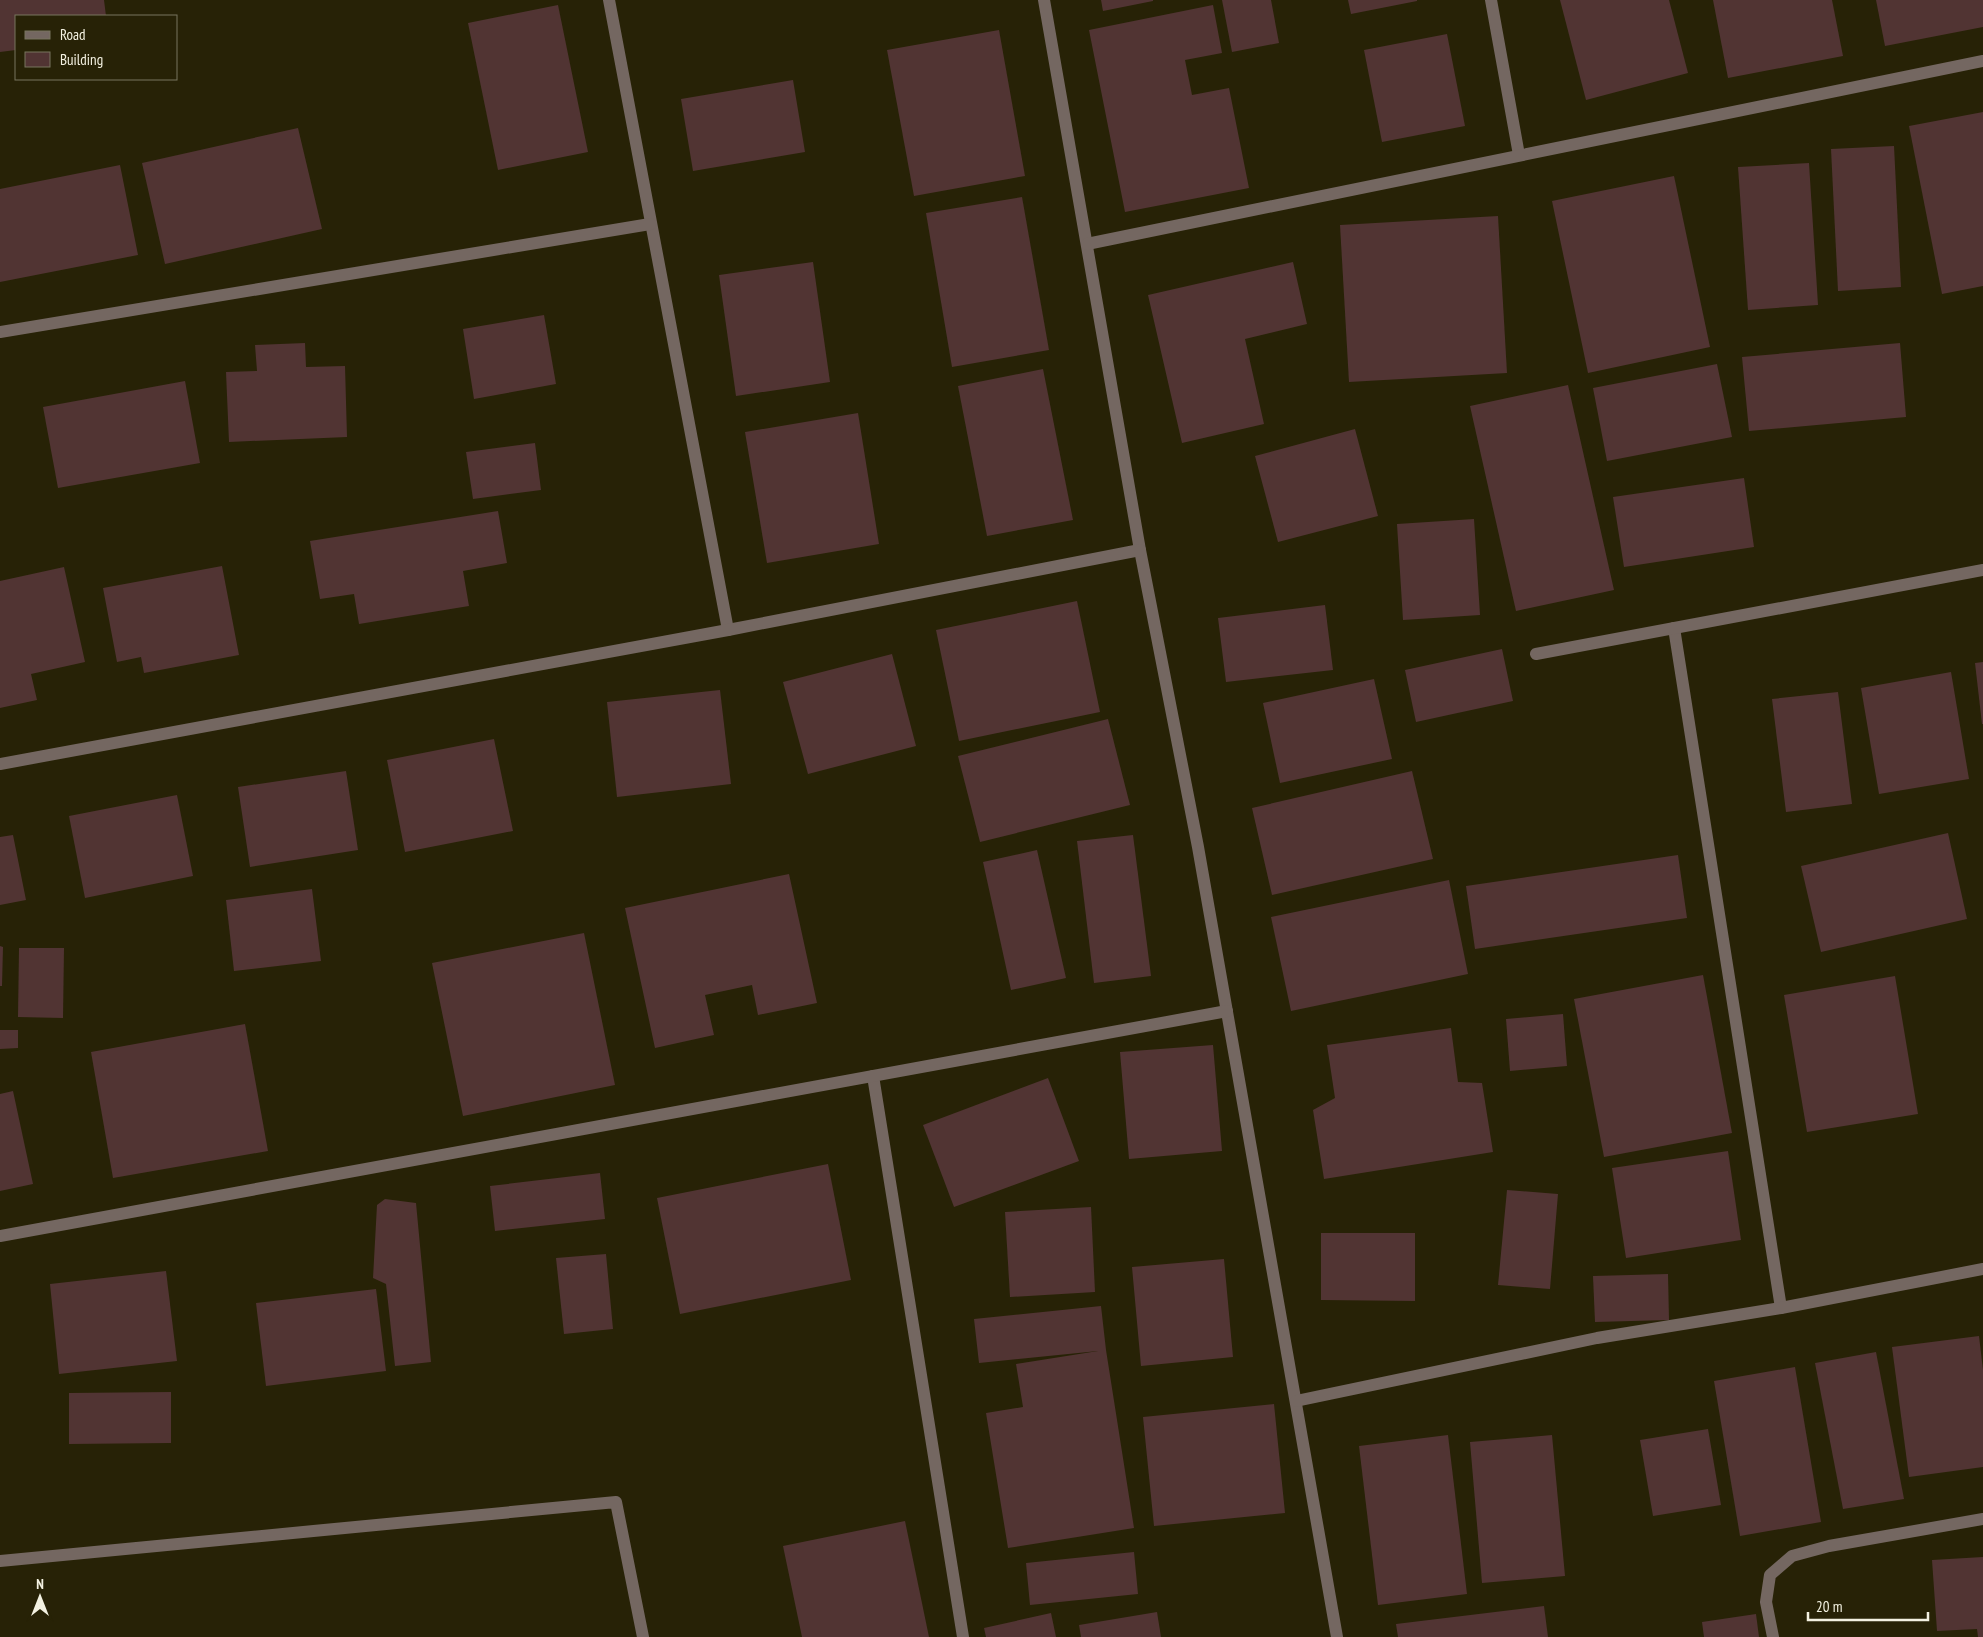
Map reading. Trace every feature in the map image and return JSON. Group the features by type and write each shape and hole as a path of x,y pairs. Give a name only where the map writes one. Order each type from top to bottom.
{"street":[{"path":"609,0 728,630"},
{"path":"1044,0 1140,550 1198,848 1337,1637"},
{"path":"1492,0 1519,155"},
{"path":"1087,244 1983,61"},
{"path":"0,332 650,224"},
{"path":"0,764 728,630 1140,550"},
{"path":"1536,654 1983,570"},
{"path":"1674,628 1781,1308"},
{"path":"0,1236 1227,1011"},
{"path":"873,1076 963,1637"},
{"path":"1296,1401 1597,1338 1781,1308 1983,1269"},
{"path":"0,1561 616,1502 643,1637"},
{"path":"1772,1637 1766,1602 1770,1575 1792,1556 1829,1546 1983,1519"}],"building":[{"path":"0,0 104,0 106,15 15,15 15,50 0,52"},
{"path":"1101,0 1153,0 1153,1 1103,11"},
{"path":"1222,0 1271,0 1279,43 1232,52"},
{"path":"1348,0 1417,0 1417,1 1351,14"},
{"path":"1560,0 1669,0 1688,73 1586,100"},
{"path":"1713,0 1832,0 1843,56 1728,78"},
{"path":"1876,0 1983,0 1983,27 1885,46"},
{"path":"558,5 588,152 498,170 468,23"},
{"path":"1213,5 1222,53 1185,60 1192,95 1229,88 1249,188 1125,212 1089,30"},
{"path":"999,30 1025,176 914,196 887,50"},
{"path":"1447,34 1465,126 1382,142 1364,50"},
{"path":"793,80 805,152 693,171 681,99"},
{"path":"1983,112 1983,286 1942,294 1909,126"},
{"path":"298,128 322,229 165,264 142,163"},
{"path":"1894,146 1901,287 1838,291 1831,149"},
{"path":"1809,163 1818,305 1748,310 1738,167"},
{"path":"120,165 138,255 0,282 0,189"},
{"path":"1674,176 1710,347 1588,373 1552,201"},
{"path":"1022,197 1049,350 952,367 926,213"},
{"path":"1498,216 1507,373 1349,382 1340,225"},
{"path":"813,262 830,382 736,396 719,275"},
{"path":"1293,262 1307,324 1245,339 1264,424 1182,443 1148,295"},
{"path":"544,315 556,384 474,399 463,329"},
{"path":"305,343 306,367 345,366 347,437 229,442 226,372 257,371 255,345"},
{"path":"1900,343 1906,417 1749,431 1742,357"},
{"path":"1717,364 1732,437 1607,461 1593,388"},
{"path":"1043,369 1073,520 987,536 958,386"},
{"path":"185,381 200,463 58,488 43,407"},
{"path":"1568,385 1614,590 1516,611 1470,406"},
{"path":"858,413 879,544 767,563 745,432"},
{"path":"1355,429 1378,516 1278,542 1255,456"},
{"path":"535,443 541,490 473,499 466,452"},
{"path":"1744,478 1754,547 1624,567 1613,497"},
{"path":"498,511 507,563 463,571 469,606 359,624 354,594 320,599 310,541"},
{"path":"1474,519 1480,615 1403,620 1397,524"},
{"path":"222,566 239,655 144,673 141,657 117,662 103,588"},
{"path":"64,567 85,662 31,674 37,700 0,708 0,581"},
{"path":"1077,601 1100,712 959,741 936,630"},
{"path":"1325,605 1333,670 1226,682 1218,618"},
{"path":"1502,649 1513,701 1416,722 1405,670"},
{"path":"892,654 916,746 808,774 783,682"},
{"path":"1983,662 1983,724 1982,724 1975,663"},
{"path":"1951,672 1969,779 1879,794 1861,688"},
{"path":"1374,679 1392,759 1280,783 1263,703"},
{"path":"720,690 731,784 617,797 607,702"},
{"path":"1838,692 1852,804 1786,812 1772,699"},
{"path":"1108,719 1130,805 980,842 958,756"},
{"path":"494,739 513,831 405,852 387,760"},
{"path":"346,771 358,850 250,867 238,787"},
{"path":"1412,771 1433,859 1272,895 1252,808"},
{"path":"177,795 193,876 85,898 69,816"},
{"path":"1948,833 1967,919 1821,952 1801,866"},
{"path":"13,835 26,900 0,905 0,837"},
{"path":"1133,835 1151,976 1094,983 1077,841"},
{"path":"1037,850 1066,978 1011,990 983,862"},
{"path":"1678,855 1687,918 1475,949 1466,886"},
{"path":"789,874 817,1003 758,1015 752,985 705,995 714,1035 655,1048 625,908"},
{"path":"1449,880 1468,974 1291,1011 1271,917"},
{"path":"312,889 321,961 234,971 226,900"},
{"path":"584,933 615,1085 463,1116 432,963"},
{"path":"0,946 3,947 2,986 0,986"},
{"path":"19,948 64,948 63,1018 18,1017"},
{"path":"1703,975 1732,1133 1604,1157 1574,999"},
{"path":"1895,976 1918,1114 1807,1132 1784,995"},
{"path":"1563,1014 1567,1066 1510,1071 1506,1019"},
{"path":"245,1024 268,1151 113,1178 91,1052"},
{"path":"1451,1028 1458,1082 1482,1083 1493,1152 1324,1179 1313,1110 1335,1098 1327,1045"},
{"path":"0,1030 18,1030 18,1048 0,1049"},
{"path":"1213,1045 1222,1151 1129,1159 1120,1052"},
{"path":"1048,1078 1079,1161 954,1207 923,1125"},
{"path":"13,1091 33,1184 0,1191 0,1094"},
{"path":"1728,1151 1741,1240 1626,1258 1612,1168"},
{"path":"828,1164 851,1280 680,1314 657,1198"},
{"path":"600,1173 605,1219 495,1231 490,1186"},
{"path":"1507,1190 1558,1194 1550,1289 1498,1285"},
{"path":"385,1199 416,1203 431,1362 395,1366 386,1284 373,1278 377,1205"},
{"path":"1091,1207 1095,1292 1010,1297 1005,1212"},
{"path":"1321,1233 1415,1233 1415,1301 1321,1300"},
{"path":"606,1254 613,1329 564,1334 556,1258"},
{"path":"1224,1259 1233,1357 1141,1366 1132,1267"},
{"path":"166,1271 177,1361 59,1374 50,1284"},
{"path":"1668,1274 1669,1320 1595,1322 1593,1276"},
{"path":"376,1289 386,1371 266,1386 256,1303"},
{"path":"1101,1306 1106,1350 1134,1528 1008,1548 986,1413 1023,1407 1016,1364 1098,1351 979,1363 974,1319"},
{"path":"1979,1336 1983,1370 1983,1467 1909,1477 1892,1347"},
{"path":"1876,1352 1904,1499 1843,1509 1815,1363"},
{"path":"1795,1367 1821,1522 1740,1536 1714,1381"},
{"path":"171,1392 171,1443 69,1444 69,1393"},
{"path":"1274,1404 1285,1513 1154,1526 1143,1417"},
{"path":"1708,1429 1721,1505 1653,1516 1640,1440"},
{"path":"1448,1435 1467,1594 1378,1605 1359,1446"},
{"path":"1552,1435 1565,1576 1482,1583 1470,1442"},
{"path":"905,1521 929,1637 802,1637 783,1546"},
{"path":"1134,1552 1138,1594 1030,1605 1026,1563"},
{"path":"1983,1557 1983,1637 1978,1637 1977,1629 1937,1631 1932,1560"},
{"path":"1544,1606 1548,1637 1398,1637 1396,1624"},
{"path":"1157,1612 1161,1637 1081,1637 1079,1625"},
{"path":"1051,1613 1056,1637 986,1637 984,1628"},
{"path":"1756,1614 1759,1637 1704,1637 1702,1622"}]}
